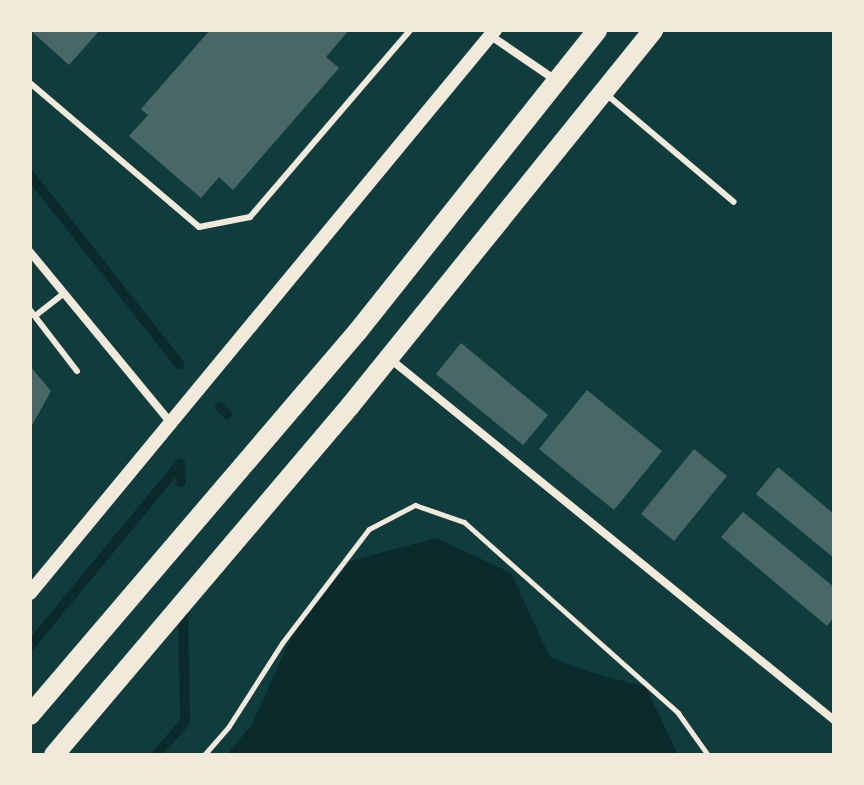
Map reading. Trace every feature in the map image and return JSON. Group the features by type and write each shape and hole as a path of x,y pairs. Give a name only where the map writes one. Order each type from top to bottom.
{"main road":[{"path":"30,715 358,331 597,30"},
{"path":"54,755 388,358 653,30"}],"street":[{"path":"30,593 489,32 557,81"},
{"path":"30,252 170,422"},
{"path":"388,358 834,720"}],"lane":[{"path":"30,83 199,227 250,217 410,30"},
{"path":"603,92 734,202"},
{"path":"64,293 32,313 77,371"}],"path":[{"path":"204,755 229,726 282,643 369,529 415,505 464,522 678,713 708,755"}],"water":[{"path":"436,538 511,573 550,657 589,672 646,687 678,755 227,755 252,724 292,635 350,561"}],"building":[{"path":"30,30 100,30 69,65"},
{"path":"210,30 349,30 326,57 339,68 233,190 219,177 201,198 129,136 148,115 141,109"},
{"path":"461,343 548,415 523,445 436,374"},
{"path":"30,366 51,391 30,429"},
{"path":"587,390 662,451 614,510 539,449"},
{"path":"694,449 727,476 674,541 641,514"},
{"path":"778,467 834,514 834,558 756,494"},
{"path":"743,512 834,587 834,617 827,626 721,537"}],"waterway":[{"path":"30,175 179,364"},
{"path":"220,407 227,414"},
{"path":"180,464 181,482"},
{"path":"30,646 180,464"},
{"path":"156,755 185,722 183,608"}]}
